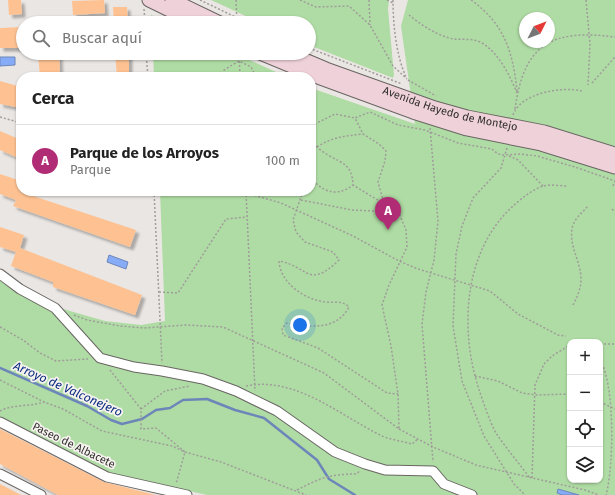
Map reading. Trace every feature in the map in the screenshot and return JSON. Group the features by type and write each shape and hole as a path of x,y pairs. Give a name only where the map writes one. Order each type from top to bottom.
{"street":[{"path":"172,0 205,16"},
{"path":"146,4 178,16"},
{"path":"277,60 306,72"},
{"name":"Avenida Hayedo de Montejo","path":"305,60 418,102 510,132 571,140 615,154"},
{"path":"316,76 413,112 467,129 510,132 548,146 615,167"},
{"path":"0,274 20,289 55,308 100,358 134,367 203,379 230,389 277,411 335,452 364,464 385,470 433,471 444,484 472,495"},
{"name":"Paseo de Albacete","path":"0,422 107,477 186,495"},
{"path":"0,474 41,495"}],"path":[{"path":"200,0 231,16"},
{"path":"236,0 237,16"},
{"path":"300,0 316,7 349,6 370,25 393,66 407,79 437,97 420,91"},
{"path":"369,0 370,25"},
{"path":"387,0 393,3"},
{"path":"393,0 393,17 401,61 407,79"},
{"path":"471,0 490,16 505,38 514,64 517,93"},
{"path":"586,0 590,59 588,85"},
{"path":"145,16 146,4"},
{"path":"409,15 419,23 448,38 471,39 482,43 505,69 517,93"},
{"path":"525,495 514,484 484,436 462,380 453,326 456,254 467,210 481,187 499,171 510,132 517,93 524,70 531,57 541,47 560,37 589,35 615,38"},
{"path":"316,51 405,85"},
{"path":"592,83 615,58"},
{"path":"147,60 148,72"},
{"path":"223,72 239,60"},
{"path":"239,60 240,72"},
{"path":"239,60 251,67 254,72"},
{"path":"515,109 524,102 547,91 572,88 582,91"},
{"path":"316,124 335,114 355,118 370,112 398,125 429,132 458,143 492,149 498,154 518,160 543,186"},
{"path":"0,117 16,122"},
{"path":"355,118 363,134 379,144 386,151 385,161 378,182 384,203"},
{"path":"429,132 438,221 434,260 426,292 422,324 433,447 433,471"},
{"path":"353,184 352,177 345,163 327,155 317,147 327,140 338,136 363,134"},
{"path":"504,155 521,154 537,156 615,181 613,186"},
{"path":"316,182 322,188 334,193 345,191 353,184"},
{"path":"353,184 399,213 406,230 407,247 399,261 382,305 391,346 398,394 399,429"},
{"path":"529,477 495,431 475,376 468,328 472,284 477,257 495,225 518,202 543,186 568,186"},
{"path":"154,196 162,371"},
{"path":"246,196 255,400"},
{"path":"259,196 297,210 353,236 399,261 431,273 472,284 490,291 518,314 558,335 566,336"},
{"path":"302,196 293,220 296,232 305,242 333,252 339,260 320,274 310,274 299,270 289,263 278,261 279,270 288,282 301,293 314,300 343,302 349,307 345,314 336,323 322,326 288,323 282,328 282,334 318,348 387,393 398,394"},
{"path":"301,200 359,210 374,211 384,203"},
{"path":"573,305 579,291 581,279 579,265 572,243 573,226 588,206"},
{"path":"612,209 615,212"},
{"path":"159,292 178,293 226,219 247,218"},
{"path":"55,308 87,320 120,326 144,328 223,326 324,373 399,429 433,447 476,465 599,495"},
{"path":"0,327 23,340 40,353 56,361 100,358 141,409 141,429 156,428 185,452"},
{"path":"603,344 615,344"},
{"path":"532,478 536,395 535,385 544,364 552,356 567,347"},
{"path":"603,364 612,391 612,440 606,495"},
{"path":"475,376 498,380 522,393 536,395 567,394"},
{"path":"0,380 44,402 63,409 102,431 172,446 185,452 221,462 306,495"},
{"path":"141,409 165,391 208,382"},
{"path":"230,389 254,384 278,385 315,398 382,436 412,444 418,439"},
{"path":"0,411 7,407 31,406 44,402"},
{"path":"603,404 615,409"},
{"path":"174,493 185,452"},
{"path":"296,491 318,479 337,474 357,474 364,464"}],"green space":[{"path":"211,0 389,0 388,9 394,75 393,78 316,48 316,16 246,16"},
{"path":"408,0 615,0 615,495 207,495 112,474 0,417 0,270 42,302 70,311 105,321 141,325 165,321 160,196 316,196 316,90 415,124 401,26"},
{"path":"153,60 249,60 276,72 154,72"}],"water":[{"path":"0,57 15,57 15,65 0,66"},
{"path":"109,255 128,262 126,269 107,262"},
{"path":"558,489 579,495 562,495 557,493"}],"building":[{"path":"8,0 21,0 22,14 9,15"},
{"path":"104,0 105,13 73,15 72,1"},
{"path":"113,7 127,7 128,16 114,16"},
{"path":"16,27 16,48 0,48 0,28"},
{"path":"39,60 59,60 60,72 40,72"},
{"path":"116,60 129,60 129,72 117,72"},
{"path":"0,81 16,86 16,107 0,104"},
{"path":"0,131 16,138 16,157 0,150"},
{"path":"0,174 16,179 16,196 33,196 136,230 130,247 13,206 16,200 0,194"},
{"path":"0,227 24,235 20,248 142,295 135,315 53,287 53,282 11,266 16,252 0,247"},
{"path":"0,429 104,482 156,495 58,495 0,464"},
{"path":"0,484 21,495 0,495"}],"waterway":[{"name":"Arroyo de Valconejero","path":"0,368 87,406 111,420 122,424 142,419 156,410 170,408 183,400 207,399 235,410 264,418 317,460 329,479 355,495"}],"place":[{"name":"Parque de los Arroyos","path":"388,230"}]}
